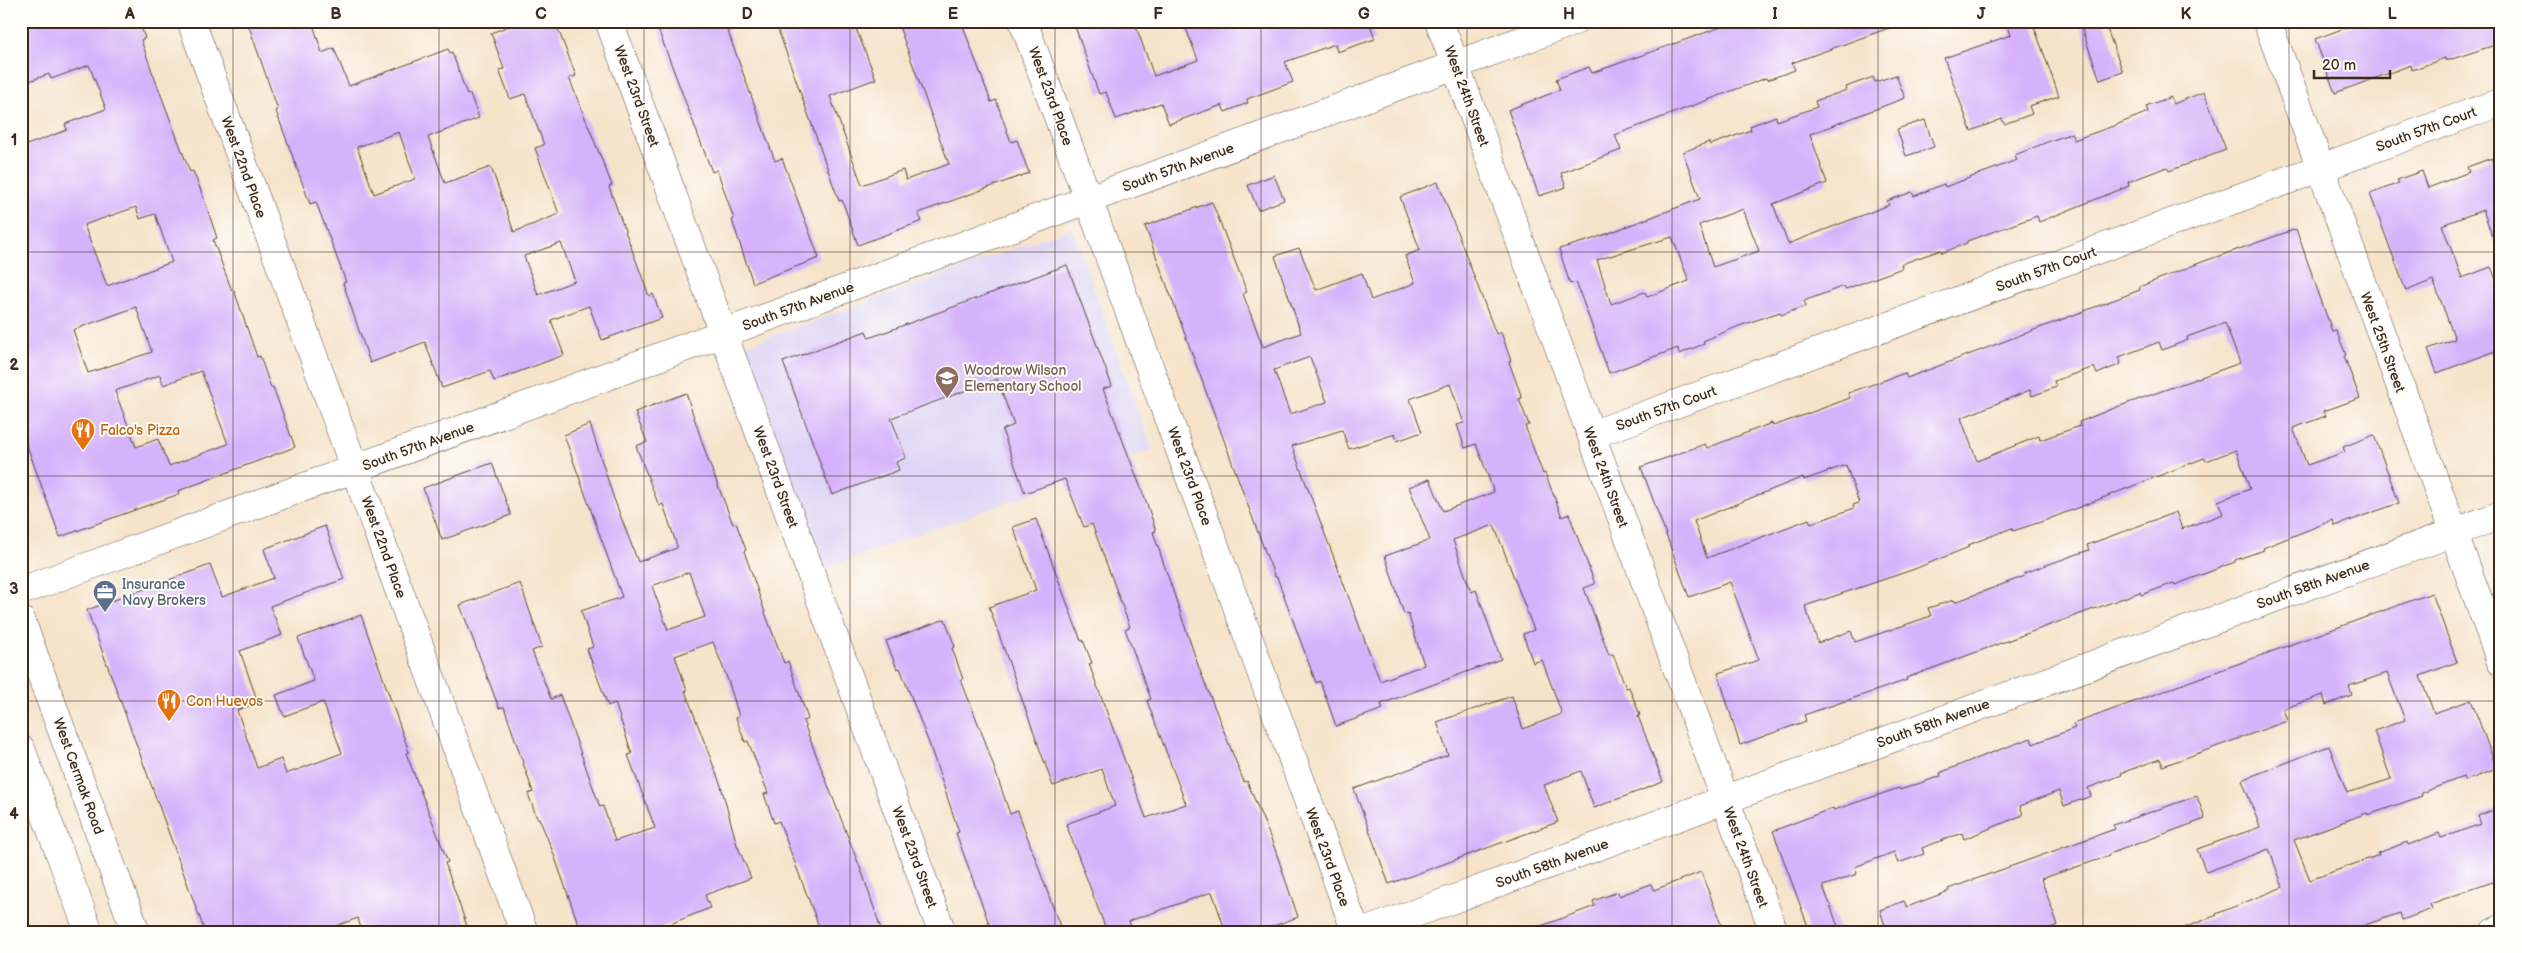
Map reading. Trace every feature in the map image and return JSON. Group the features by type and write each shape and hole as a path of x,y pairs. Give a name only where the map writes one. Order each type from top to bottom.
{"street":[{"name":"West 22nd Place","path":"191,21 524,932"},
{"name":"West 23rd Street","path":"609,21 942,932"},
{"name":"West 23rd Place","path":"1023,21 1356,932"},
{"name":"West 24th Street","path":"1439,21 1774,932"},
{"name":"South 57th Avenue","path":"21,591 1575,21"},
{"name":"West 25th Street","path":"2266,21 2501,662"},
{"name":"South 57th Court","path":"1592,436 2501,102"},
{"name":"South 58th Avenue","path":"1364,932 2501,515"},
{"name":"West Cermak Road","path":"21,620 136,932"},
{"path":"21,749 89,932"},
{"path":"2494,932 2501,929"}],"shaded area":[{"name":"Woodrow Wilson Elementary School","path":"1072,228 1152,450 823,569 742,347"}],"building":[{"path":"21,21 139,21 145,38 141,40 153,74 190,172 193,171 203,196 217,238 213,240 232,291 234,290 257,357 260,356 295,447 178,491 179,494 60,537 21,429 21,147 67,130 65,124 106,109 89,65 51,79 49,74 21,84","holes":["136,207 140,219 155,214 172,262 107,286 84,225","136,307 152,352 88,373 73,330","201,371 228,444 169,466 158,439 136,447 115,391 160,375 163,385"]},
{"path":"247,21 312,21 322,53 334,48 349,86 448,49 450,53 452,52 467,95 470,94 479,118 428,137 445,183 491,167 514,232 559,214 535,148 544,145 525,94 510,99 499,70 504,69 491,33 522,21 555,21 576,76 569,78 612,185 609,187 649,296 653,294 662,318 602,340 589,306 551,320 564,355 494,381 490,371 442,388 425,342 370,363 343,283 346,282 316,202 310,204 276,111 278,110","holes":["399,132 415,179 374,194 357,147","561,243 575,281 538,295 524,256"]},
{"path":"655,21 724,21 775,161 782,158 819,258 753,283 717,170 712,172"},
{"path":"775,21 853,21 876,79 830,96 862,185 903,170 906,180 949,164 897,21 961,21 991,102 996,100 1011,142 1017,140 1029,173 918,213 922,221 858,245 842,200 839,201"},
{"path":"1073,21 1134,21 1154,76 1198,60 1183,21 1369,21 1375,39 1337,52 1335,44 1285,62 1293,82 1247,99 1248,103 1225,112 1222,105 1169,124 1161,103 1116,119 1106,92 1099,94"},
{"path":"1738,21 1900,21 1900,24 1792,63 1795,70 1767,80 1766,78 1615,135 1621,150 1561,173 1566,187 1539,196 1508,110 1560,90 1556,79 1589,67 1592,73"},
{"path":"2006,21 2032,21 2059,96 2029,106 2032,114 2004,124 2002,119 1971,131 1944,58 2011,35"},
{"path":"2079,21 2104,21 2123,72 2100,80"},
{"path":"2364,21 2501,21 2501,43 2446,61 2445,58 2412,70 2411,65 2335,93 2315,39"},
{"path":"1896,75 1905,98 1810,134 1827,183 1773,204 1788,244 1889,205 1887,201 1912,192 1914,196 1944,184 1945,187 2017,160 2015,155 2072,133 2074,140 2116,125 2148,112 2146,106 2171,97 2173,104 2204,92 2226,150 2169,171 2167,167 2128,182 2129,186 2039,222 2037,216 1967,241 1967,243 1942,253 1941,250 1901,264 1902,268 1846,289 1844,286 1804,301 1806,306 1781,315 1780,312 1739,326 1703,341 1704,344 1679,354 1678,348 1609,373 1576,282 1570,284 1559,249 1590,240 1700,199 1683,152 1709,142 1710,145 1751,130 1750,126 1776,116 1777,121 1817,107 1815,101 1847,90 1846,87 1873,77 1875,82","holes":["1743,209 1759,251 1713,267 1699,225","1672,237 1689,281 1647,297 1645,292 1611,304 1597,260"]},
{"path":"1925,120 1934,147 1906,156 1897,129"},
{"path":"2492,158 2501,182 2501,252 2498,252 2483,210 2442,225 2462,278 2491,267 2501,292 2501,349 2437,373 2428,349 2455,339 2433,280 2406,291 2370,194 2399,183 2397,180 2422,171 2428,188 2469,172 2467,167"},
{"path":"1274,175 1284,200 1258,210 1248,185"},
{"path":"1438,182 1496,334 1501,332 1522,398 1519,399 1529,425 1525,426 1562,517 1569,514 1595,584 1584,588 1609,655 1613,654 1626,688 1629,687 1663,782 1594,808 1581,771 1544,785 1558,822 1389,884 1354,789 1448,755 1437,722 1512,696 1523,729 1562,714 1542,660 1533,663 1523,634 1534,630 1494,525 1453,540 1471,592 1476,590 1501,659 1381,704 1383,709 1336,726 1320,681 1316,683 1277,577 1275,577 1267,557 1145,226 1212,202 1247,292 1243,294 1263,347 1301,333 1275,256 1299,248 1316,290 1362,273 1371,300 1415,283 1405,256 1420,250 1400,197","holes":["1310,357 1327,402 1290,414 1274,370","1450,384 1464,423 1457,425 1465,448 1476,444 1494,492 1443,511 1430,479 1409,487 1430,540 1385,556 1404,614 1408,613 1424,665 1380,681 1292,446 1342,430 1349,449 1395,434 1397,441 1422,432 1410,399"]},
{"path":"2296,229 2332,331 2336,330 2360,398 2324,411 2326,416 2293,428 2307,465 2345,452 2343,447 2374,435 2399,503 2335,526 2333,520 2263,548 2264,550 2235,560 2235,562 2175,585 2174,583 2141,595 2140,592 1906,678 1907,680 1804,715 1806,721 1740,745 1718,673 1759,660 1730,582 1689,597 1641,467 1705,444 1707,448 1772,423 1773,426 1807,414 1850,398 1848,393 1905,373 1907,378 2140,290 2139,287 2202,262","holes":["2225,323 2240,363 2117,407 2079,422 2080,426 2040,440 2039,436 1977,461 1961,418 2030,390 2032,396 2056,387 2054,381 2094,367 2097,374 2121,364 2119,357 2159,342 2162,350 2188,340 2187,337","2236,450 2250,489 2218,501 2223,514 2182,529 2176,512 2087,545 2089,550 2024,573 2025,576 1955,602 1954,600 1928,608 1931,616 1855,642 1851,631 1818,643 1805,606 1912,570 2012,528 2013,531 2044,521 2204,458 2206,461","1846,465 1859,503 1853,505 1854,508 1811,524 1809,519 1707,558 1694,521 1803,477 1804,480"]},
{"path":"1067,265 1112,386 1103,389 1147,504 1156,531 1153,532 1199,668 1244,782 1247,781 1275,849 1298,917 1257,932 1226,932 1212,892 1129,921 1133,932 1107,932 1066,824 1115,806 1102,769 1053,786 989,607 1036,590 1013,527 1036,519 1081,641 1083,640 1092,663 1089,664 1146,818 1186,804 1147,701 1151,699 1125,629 1130,627 1092,524 1084,527 1065,479 1025,493 1002,430 1014,425 997,379 891,418 906,458 896,462 899,470 832,495 783,362 866,331 869,338"},
{"path":"686,393 708,460 733,524 736,523 746,550 744,551 784,663 788,661 808,719 803,721 864,878 882,932 821,932 779,821 774,823 764,794 768,793 748,741 745,742 736,718 739,716 729,683 713,642 675,656 687,691 685,691 721,786 737,845 751,878 705,895 710,908 650,932 581,932 553,852 528,794 533,792 504,707 499,708 460,605 520,583 542,647 532,651 551,699 560,695 600,807 603,806 615,841 655,828 628,755 632,754 615,703 608,706 587,649 593,647 581,611 622,597 564,435 590,424 613,496 638,562 677,548 677,546 663,504 659,506 636,446 647,442 635,412","holes":["689,572 705,617 668,630 652,586"]},
{"path":"492,463 511,515 442,540 423,488"},
{"path":"325,526 344,579 270,606 282,635 240,651 258,703 237,710 257,768 281,759 286,774 342,753 323,702 284,716 276,695 314,681 298,638 361,615 409,752 406,753 448,862 445,863 469,932 362,932 358,918 319,932 205,932 87,610 210,565 222,597 274,578 264,549"},
{"path":"2432,593 2457,662 2420,676 2434,713 2471,700 2497,769 2465,781 2463,777 2421,793 2422,796 2368,815 2367,813 2294,840 2310,880 2379,855 2378,853 2407,842 2408,845 2439,833 2441,838 2481,824 2478,816 2501,807 2501,879 2430,904 2432,909 2402,920 2400,913 2362,926 2364,932 2179,932 2179,930 2283,887 2269,849 2206,872 2197,849 2260,827 2242,780 2329,746 2347,793 2391,779 2374,731 2405,720 2387,673 2349,686 2352,695 2326,705 2323,695 2283,709 2287,721 2163,766 2160,759 2121,773 2122,775 2088,788 2091,796 2064,806 2059,791 2020,806 2023,815 1964,839 1962,833 1922,848 1924,854 1898,863 1894,852 1855,867 1857,874 1823,886 1840,932 1810,932 1773,831 1833,808 1834,810 1941,776 1940,773 2031,738 2033,744 2075,728 2073,724"},
{"path":"945,619 955,647 952,648 963,679 961,680 985,741 1010,814 1018,811 1062,932 992,932 956,833 959,832 930,746 900,668 897,669 886,641"},
{"path":"2197,796 2205,819 2109,854 2109,856 2041,879 2058,925 2039,932 1887,932 1880,910 1904,901 1907,907 1949,891 1948,889 2115,829 2113,825"},
{"path":"1701,872 1724,932 1533,932 1533,929 1595,906 1593,901 1618,892 1619,896 1651,884 1654,890"}],"place":[{"name":"Woodrow Wilson Elementary School","path":"947,399"},
{"name":"Falco's Pizza","path":"83,451"},
{"name":"Insurance Navy Brokers","path":"105,613"},
{"name":"Con Huevos","path":"169,722"}]}
